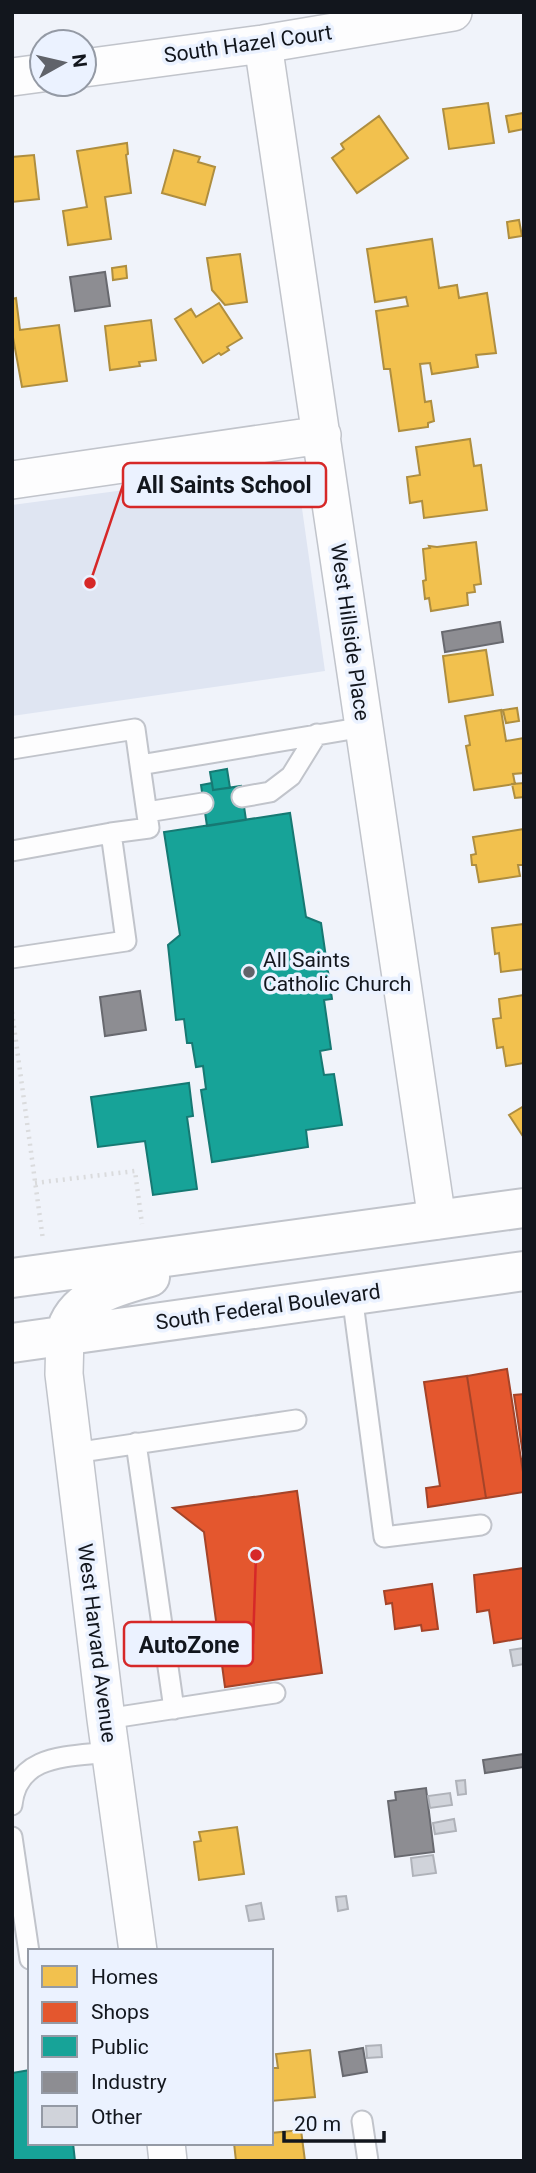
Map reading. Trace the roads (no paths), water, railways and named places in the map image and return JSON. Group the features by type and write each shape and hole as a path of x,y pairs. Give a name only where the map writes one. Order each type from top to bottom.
{"main road":[{"path":"30,1276 524,1208"},
{"path":"65,1335 66,1327 86,1302 109,1289 281,1241"},
{"name":"South Federal Boulevard","path":"12,1343 524,1271"}],"street":[{"name":"South Hazel Court","path":"98,66 263,44 453,12"},
{"name":"West Hillside Place","path":"263,44 438,1220"},
{"path":"12,480 321,435"},
{"name":"West Harvard Avenue","path":"65,1335 64,1374 108,1735 138,1949"}],"lane":[{"path":"140,765 364,727"},
{"path":"12,749 135,729 149,828 12,851"},
{"path":"242,797 270,792 291,776 317,734"},
{"path":"147,812 203,803"},
{"path":"12,958 126,941 111,833"},
{"path":"352,1295 384,1537 481,1525"},
{"path":"74,1453 296,1420"},
{"path":"136,1443 174,1709"},
{"path":"12,1805 14,1789 26,1772 46,1760 174,1709 275,1693"},
{"path":"12,1838 29,1949"},
{"path":"362,2121 368,2161"}],"place":[{"name":"All Saints School","path":"90,583"},
{"name":"All Saints Catholic Church","path":"249,972"},
{"name":"AutoZone","path":"256,1555"}]}
